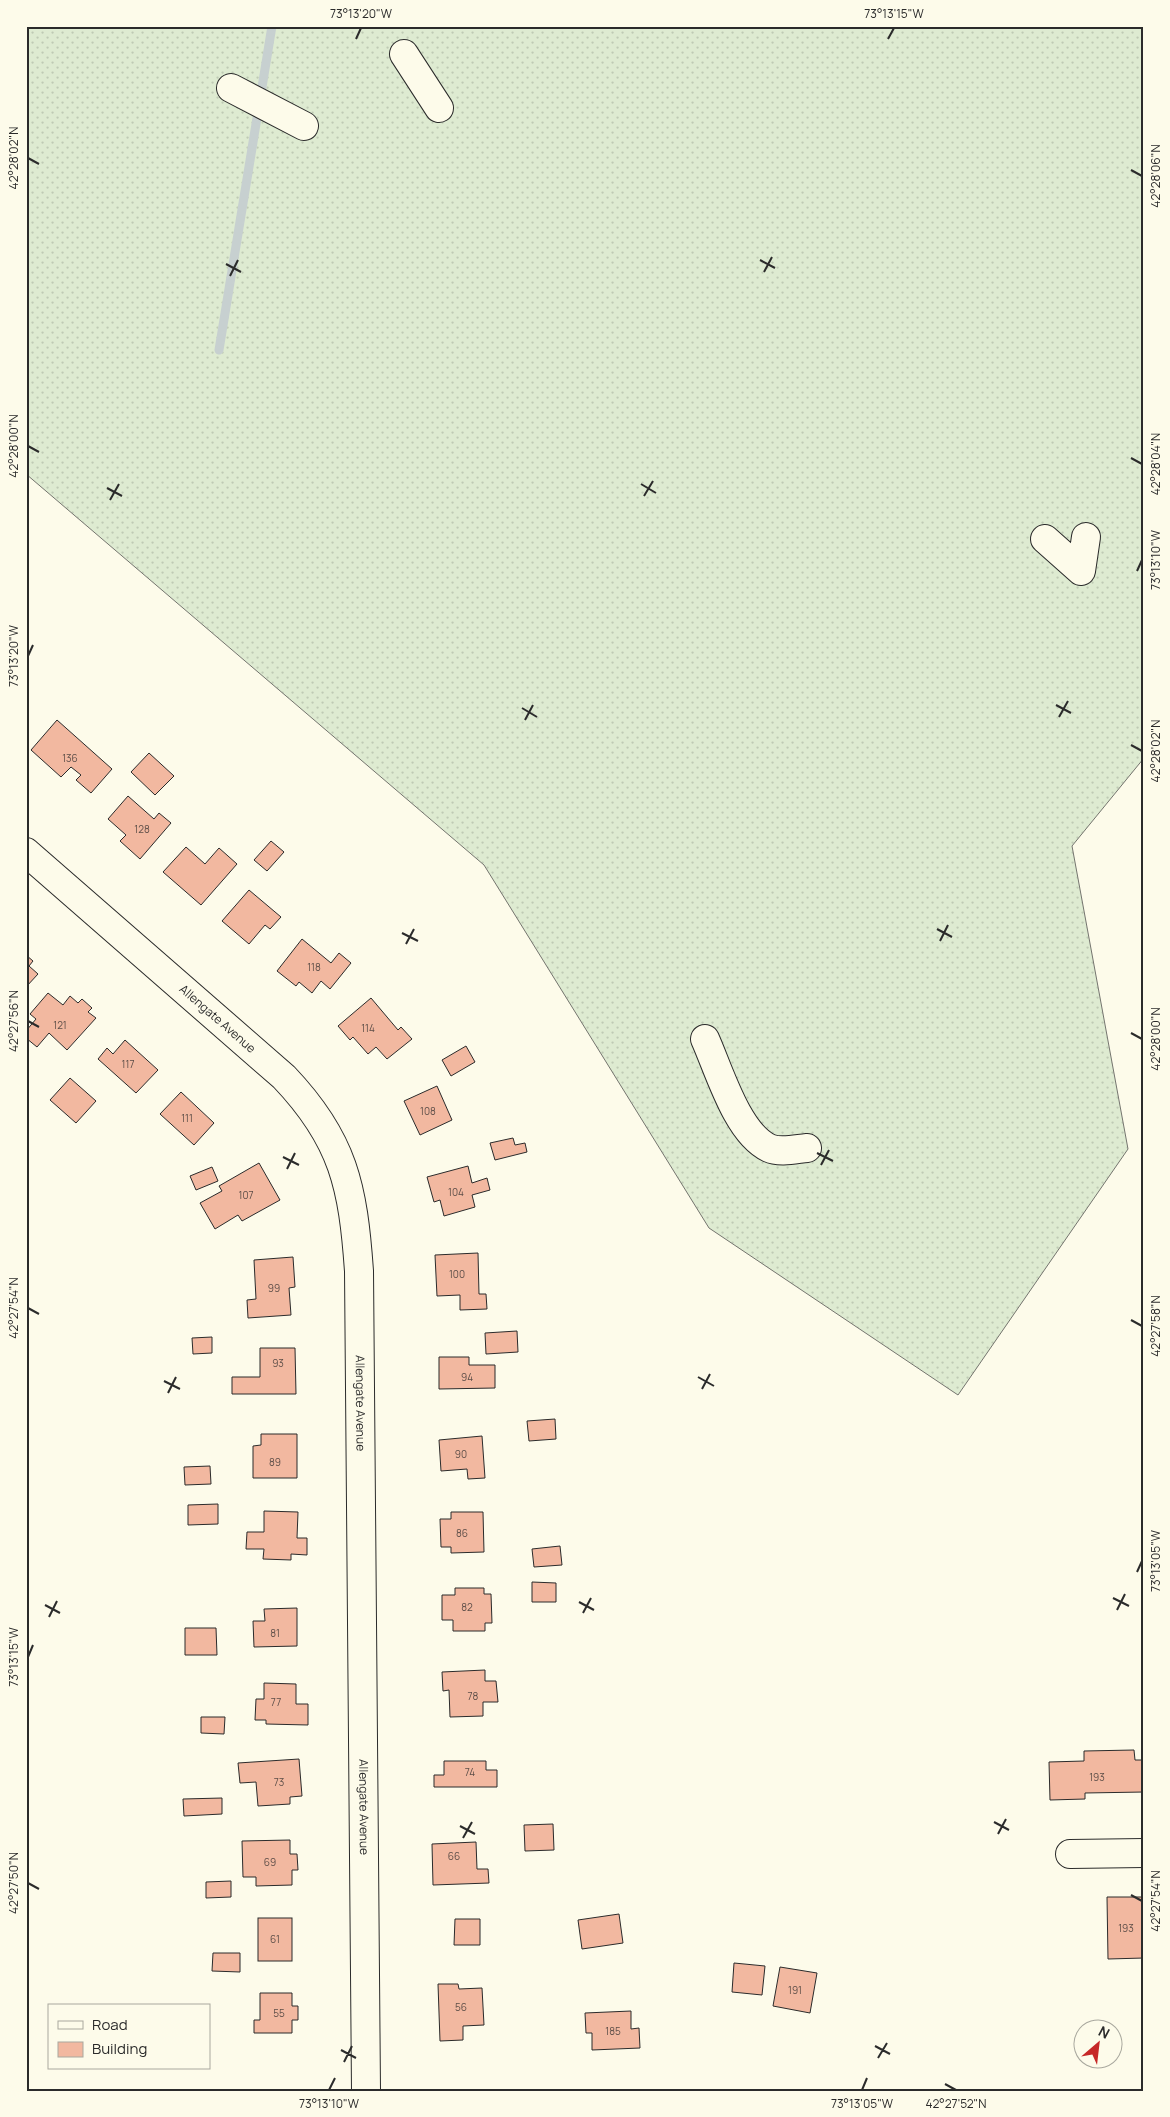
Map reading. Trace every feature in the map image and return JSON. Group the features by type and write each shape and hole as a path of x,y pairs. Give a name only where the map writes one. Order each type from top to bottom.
{"street":[{"path":"404,54 438,108"},
{"path":"237,91 304,126"},
{"path":"1045,539 1081,571 1086,537"},
{"name":"Allengate Avenue","path":"26,852 284,1077 305,1099 323,1126 340,1158 351,1192 359,1271 366,2091"},
{"path":"705,1039 741,1121 752,1136 770,1148 789,1150 808,1148"},
{"path":"1070,1854 1144,1853"}],"green space":[{"path":"26,26 1144,26 1144,758 1072,846 1128,1149 958,1395 709,1228 484,865 26,474"}],"building":[{"path":"57,720 112,769 91,793 76,780 81,775 71,767 61,777 31,750"},
{"path":"149,753 174,776 155,795 131,772"},
{"path":"128,796 154,819 159,813 171,823 140,859 120,841 126,835 108,819"},
{"path":"271,841 284,852 267,871 254,860"},
{"path":"186,847 205,864 219,848 237,864 201,905 163,872"},
{"path":"249,890 281,917 270,929 265,925 249,944 222,921"},
{"path":"302,939 331,963 339,953 351,963 330,989 321,981 312,993 299,982 296,986 277,971"},
{"path":"26,955 33,961 29,966 38,974 26,987"},
{"path":"48,993 63,1005 70,996 78,1003 82,999 92,1008 88,1012 96,1018 67,1050 49,1033 37,1047 26,1038 26,1031 36,1019 30,1014"},
{"path":"371,998 398,1030 401,1027 412,1039 387,1059 376,1047 368,1054 353,1037 350,1040 338,1026"},
{"path":"125,1040 158,1070 136,1093 98,1059 107,1048 113,1054"},
{"path":"466,1046 475,1062 451,1076 442,1060"},
{"path":"70,1078 96,1101 76,1123 50,1100"},
{"path":"437,1086 452,1120 420,1135 404,1101"},
{"path":"181,1092 214,1123 194,1145 160,1114"},
{"path":"513,1138 515,1145 525,1143 527,1152 495,1160 490,1143"},
{"path":"259,1163 280,1200 242,1221 238,1215 215,1229 200,1203 222,1191 219,1186"},
{"path":"468,1166 472,1183 487,1178 490,1190 472,1195 475,1207 444,1216 440,1200 434,1202 427,1177"},
{"path":"212,1167 218,1181 196,1190 190,1176"},
{"path":"478,1253 479,1294 486,1294 487,1309 460,1310 460,1295 437,1296 435,1255"},
{"path":"293,1257 295,1287 289,1288 291,1315 248,1318 247,1300 256,1299 254,1260"},
{"path":"517,1331 518,1352 486,1354 485,1333"},
{"path":"212,1337 212,1353 193,1354 192,1338"},
{"path":"260,1348 295,1348 296,1394 232,1394 232,1377 260,1377"},
{"path":"439,1357 469,1357 469,1365 495,1365 495,1388 439,1389"},
{"path":"555,1419 556,1439 529,1441 527,1421"},
{"path":"261,1434 297,1434 297,1478 253,1478 253,1446 261,1445"},
{"path":"482,1436 485,1478 468,1479 467,1469 441,1471 439,1440"},
{"path":"210,1466 211,1484 185,1485 184,1467"},
{"path":"218,1504 218,1524 188,1525 188,1505"},
{"path":"264,1511 298,1512 297,1538 307,1538 307,1555 291,1554 291,1560 263,1559 264,1549 246,1549 247,1532 264,1532"},
{"path":"451,1512 483,1512 484,1552 451,1553 451,1547 441,1547 440,1519 451,1519"},
{"path":"560,1546 562,1565 534,1567 532,1549"},
{"path":"532,1582 556,1583 556,1602 532,1602"},
{"path":"455,1588 484,1588 484,1594 491,1594 492,1623 485,1623 485,1631 453,1631 453,1620 442,1620 442,1595 455,1595"},
{"path":"297,1608 297,1646 254,1647 253,1621 265,1621 264,1609"},
{"path":"185,1628 216,1628 217,1655 185,1655"},
{"path":"485,1670 485,1681 496,1681 498,1702 483,1702 483,1716 450,1717 449,1690 443,1691 442,1672"},
{"path":"264,1683 296,1684 296,1704 308,1704 308,1725 266,1724 266,1720 255,1720 256,1699 264,1699"},
{"path":"201,1717 225,1717 224,1734 201,1733"},
{"path":"1134,1750 1135,1760 1144,1760 1144,1792 1085,1793 1085,1799 1050,1800 1049,1762 1084,1761 1084,1751"},
{"path":"299,1759 302,1796 290,1797 290,1804 258,1806 256,1782 240,1783 238,1763"},
{"path":"444,1761 486,1761 486,1770 497,1770 497,1787 434,1787 434,1775 444,1775"},
{"path":"222,1798 222,1814 184,1816 183,1799"},
{"path":"553,1824 554,1850 525,1851 524,1825"},
{"path":"290,1840 290,1854 297,1854 298,1870 292,1870 292,1885 256,1886 256,1877 243,1877 242,1841"},
{"path":"476,1842 477,1869 488,1869 489,1883 433,1885 432,1844"},
{"path":"231,1881 231,1897 206,1898 206,1882"},
{"path":"1107,1897 1144,1897 1144,1958 1108,1959"},
{"path":"619,1914 623,1943 582,1949 578,1920"},
{"path":"258,1918 292,1918 292,1961 258,1961"},
{"path":"455,1919 480,1919 480,1945 454,1945"},
{"path":"213,1953 240,1953 240,1972 212,1971"},
{"path":"734,1963 765,1966 762,1995 732,1992"},
{"path":"780,1967 817,1973 810,2013 773,2006"},
{"path":"438,1984 458,1984 459,1989 482,1988 484,2025 463,2026 463,2040 440,2041"},
{"path":"260,1993 292,1993 292,2006 298,2006 298,2020 292,2020 292,2033 254,2033 254,2020 260,2020"},
{"path":"631,2011 631,2029 639,2028 640,2048 592,2050 592,2033 586,2033 585,2013"}],"waterway":[{"path":"219,350 272,26"}]}
